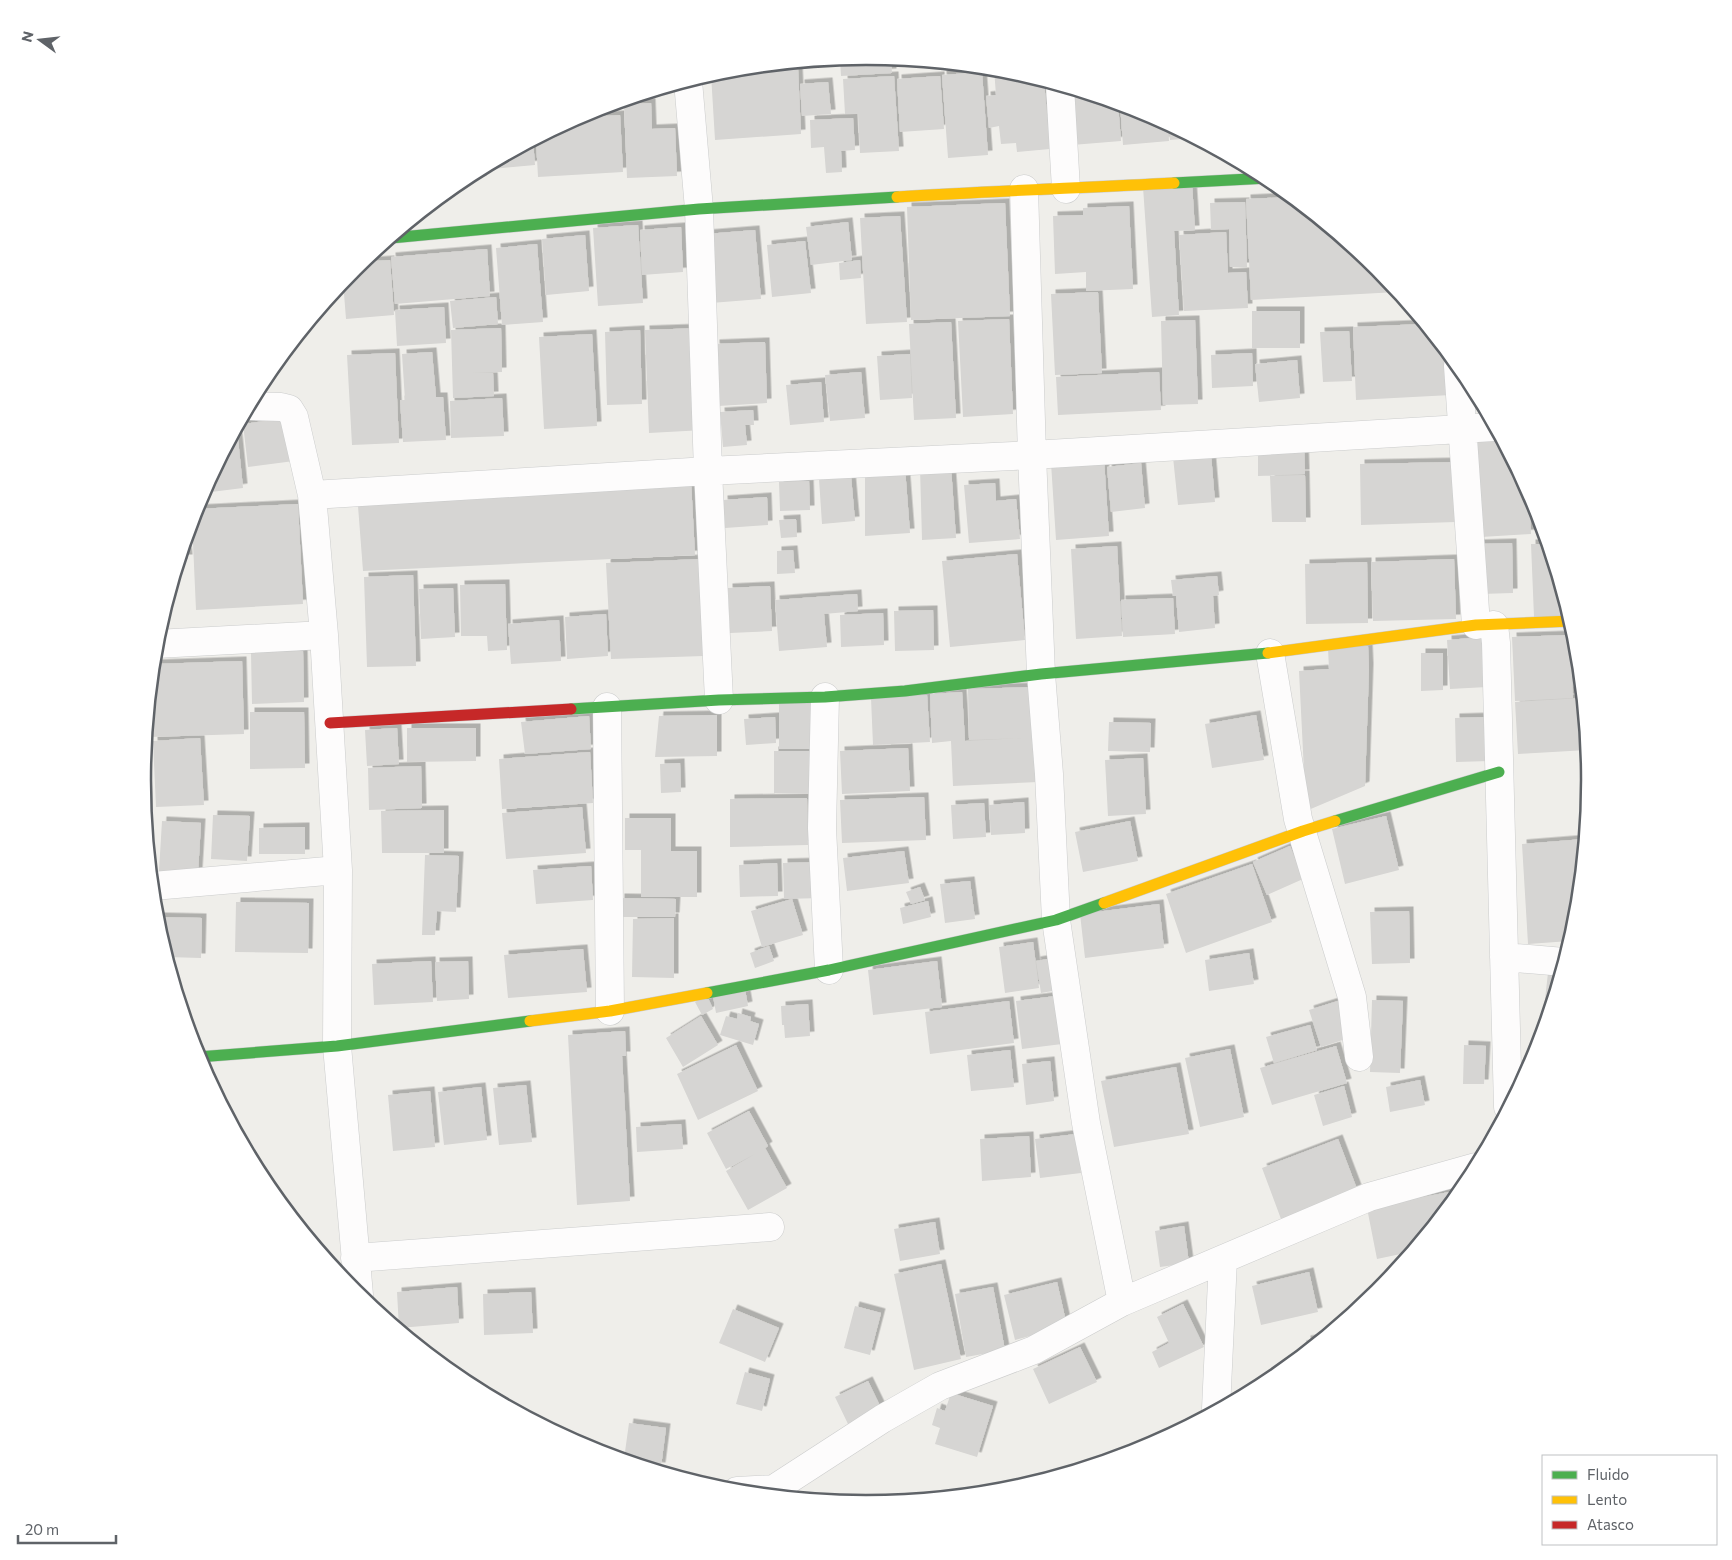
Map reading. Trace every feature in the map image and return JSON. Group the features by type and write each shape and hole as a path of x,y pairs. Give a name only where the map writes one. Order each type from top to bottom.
{"street":[{"path":"689,87 700,209 708,471 719,700"},
{"path":"1060,92 1066,189"},
{"path":"401,237 700,209 1024,189 1066,189 1253,179"},
{"path":"1024,189 1041,674 1050,774 1056,920 1086,1123 1122,1302"},
{"path":"1459,380 1499,772 1508,1095"},
{"path":"257,406 281,407 289,410 294,417 312,495 324,635 338,870 337,1046 358,1284"},
{"path":"312,495 1487,427"},
{"path":"330,723 719,700 825,697 906,690 1041,674 1270,653 1485,625 1563,621"},
{"path":"165,644 324,635"},
{"path":"1270,653 1298,818 1352,998 1359,1057"},
{"path":"825,697 822,828 829,970"},
{"path":"607,707 610,1011"},
{"path":"206,1056 337,1046 610,1011 829,970 1056,920 1303,831 1499,772"},
{"path":"159,885 338,870"},
{"path":"1504,957 1558,961"},
{"path":"778,1489 882,1418 940,1386 1034,1350 1122,1302 1370,1197 1465,1170"},
{"path":"355,1258 770,1227"},
{"path":"1216,1403 1223,1258"}],"building":[{"path":"840,66 892,66 892,73 841,76"},
{"path":"798,69 801,134 715,140 712,82 773,71"},
{"path":"970,73 982,75 988,155 948,158 942,75"},
{"path":"894,76 899,151 860,153 858,114 845,114 843,79"},
{"path":"940,76 944,129 900,132 897,79"},
{"path":"995,77 1045,88 1050,149 1017,152 1016,143 1001,144 999,126 989,128 986,96 996,95"},
{"path":"828,82 831,114 802,116 800,84"},
{"path":"1068,94 1119,111 1121,141 1072,145"},
{"path":"651,103 652,129 675,128 677,176 627,178 624,107 634,104"},
{"path":"1121,112 1168,133 1169,141 1123,145"},
{"path":"620,115 623,172 538,177 536,146 592,119 600,116"},
{"path":"853,118 855,150 841,151 842,172 826,173 824,147 811,148 810,120"},
{"path":"1170,133 1182,139 1170,140"},
{"path":"534,148 535,165 496,169"},
{"path":"1192,183 1195,230 1174,231 1179,315 1152,317 1143,187"},
{"path":"1280,197 1337,242 1389,292 1251,300 1246,199"},
{"path":"1245,202 1247,267 1230,267 1229,229 1211,230 1210,203"},
{"path":"1005,203 1010,316 911,320 907,207"},
{"path":"1129,206 1133,289 1086,291 1086,272 1055,274 1053,216 1083,215 1083,208"},
{"path":"900,216 907,322 866,324 860,218"},
{"path":"848,222 852,260 811,265 806,227"},
{"path":"638,225 643,303 598,306 593,228"},
{"path":"681,227 683,272 642,275 640,230"},
{"path":"755,230 761,299 711,303 706,234"},
{"path":"1226,232 1228,273 1246,272 1248,308 1184,311 1179,235"},
{"path":"585,235 589,291 546,295 542,239"},
{"path":"805,241 811,293 772,297 767,245"},
{"path":"537,244 543,322 502,325 496,248"},
{"path":"487,249 490,296 395,304 391,257"},
{"path":"390,260 394,315 346,319 344,292 374,261"},
{"path":"860,260 861,278 840,280 839,263"},
{"path":"1098,292 1102,373 1055,375 1051,294"},
{"path":"496,297 498,324 453,328 450,301"},
{"path":"444,307 446,343 397,346 395,310"},
{"path":"1252,311 1300,311 1300,348 1252,348"},
{"path":"1009,319 1013,414 963,417 958,321"},
{"path":"1195,320 1198,404 1163,405 1161,321"},
{"path":"951,322 956,418 914,420 909,324"},
{"path":"1416,324 1450,368 1451,395 1356,400 1353,327"},
{"path":"501,328 502,372 473,373 493,373 494,396 453,398 451,330"},
{"path":"701,328 704,430 649,433 645,330"},
{"path":"640,330 642,404 607,405 605,332"},
{"path":"1349,331 1352,381 1323,382 1320,332"},
{"path":"592,334 597,426 544,429 539,337"},
{"path":"765,342 767,403 718,406 715,344"},
{"path":"432,352 436,397 443,397 446,440 403,442 400,400 405,400 402,354"},
{"path":"395,353 399,443 352,445 347,355"},
{"path":"1252,353 1253,386 1212,388 1211,355"},
{"path":"910,354 912,398 880,400 877,356"},
{"path":"1297,360 1300,398 1259,402 1255,364"},
{"path":"861,372 865,418 830,421 825,375"},
{"path":"1159,372 1161,410 1058,415 1056,377"},
{"path":"821,382 824,422 790,425 786,385"},
{"path":"502,398 504,436 451,438 450,401"},
{"path":"753,410 754,425 745,425 747,445 723,447 720,412"},
{"path":"288,418 294,461 248,467 244,429 246,424"},
{"path":"1488,429 1507,464 1530,514 1531,534 1481,537 1476,430"},
{"path":"238,439 243,488 212,492"},
{"path":"1304,443 1305,474 1258,476 1258,445"},
{"path":"1211,454 1215,502 1178,505 1173,457"},
{"path":"1104,459 1109,536 1056,540 1051,463"},
{"path":"1455,462 1456,522 1361,525 1360,464"},
{"path":"1141,463 1145,508 1111,512 1107,467"},
{"path":"951,467 956,538 922,540 920,468"},
{"path":"905,468 910,533 865,536 865,473"},
{"path":"1305,475 1306,522 1272,522 1270,476"},
{"path":"851,476 855,521 822,524 819,479"},
{"path":"691,481 695,555 363,571 358,506 451,501 522,493"},
{"path":"809,481 810,510 780,511 779,482"},
{"path":"995,483 996,501 1016,499 1020,539 969,543 964,485"},
{"path":"767,497 768,525 725,528 723,500"},
{"path":"298,504 303,604 196,610 193,539 204,509"},
{"path":"796,519 797,537 781,538 779,520"},
{"path":"1512,543 1513,593 1480,594 1479,544"},
{"path":"1531,544 1541,544 1562,616 1534,617"},
{"path":"1117,546 1122,636 1076,639 1071,549"},
{"path":"793,550 795,573 777,574 777,551"},
{"path":"1017,554 1025,640 950,647 942,561"},
{"path":"701,559 704,656 611,659 606,563"},
{"path":"1454,559 1456,619 1373,621 1371,562"},
{"path":"1367,562 1368,623 1306,624 1305,564"},
{"path":"413,575 416,666 367,667 364,577"},
{"path":"1217,576 1219,595 1213,596 1215,628 1179,632 1176,596 1173,596 1171,580"},
{"path":"505,584 507,650 488,651 487,636 461,636 460,585"},
{"path":"770,586 772,631 730,633 728,588"},
{"path":"453,588 455,637 421,639 419,589"},
{"path":"857,594 858,611 824,614 827,647 779,651 775,600"},
{"path":"1173,598 1175,634 1123,637 1121,600"},
{"path":"933,610 934,650 895,651 894,611"},
{"path":"883,613 884,645 841,647 840,615"},
{"path":"606,614 608,656 567,659 565,617"},
{"path":"559,620 561,661 511,664 508,624"},
{"path":"1566,635 1572,667 1573,698 1515,701 1512,637"},
{"path":"1484,637 1487,687 1450,689 1447,640"},
{"path":"1368,646 1365,786 1306,811 1299,671 1329,669 1328,648"},
{"path":"303,651 304,702 252,704 251,653"},
{"path":"1421,653 1443,653 1443,690 1421,691"},
{"path":"242,661 244,734 153,737 161,664"},
{"path":"1034,687 1038,782 953,786 951,741 932,743 930,694 962,692 965,741 1023,738 969,740 968,689"},
{"path":"927,695 930,742 873,745 871,698"},
{"path":"1576,698 1580,750 1518,754 1515,702"},
{"path":"779,700 815,701 814,749 779,749"},
{"path":"250,712 304,712 305,768 250,769"},
{"path":"717,715 717,756 655,757 659,716"},
{"path":"1256,715 1264,760 1212,768 1205,724"},
{"path":"589,716 591,749 525,754 521,722"},
{"path":"775,717 776,743 746,745 744,719"},
{"path":"1489,717 1490,761 1456,762 1455,718"},
{"path":"1109,722 1151,723 1150,752 1108,751"},
{"path":"397,728 399,764 367,766 365,730"},
{"path":"407,728 476,728 476,761 407,762"},
{"path":"200,738 204,805 156,807 153,741"},
{"path":"908,748 910,791 842,794 840,751"},
{"path":"774,751 816,751 815,794 774,793"},
{"path":"590,752 593,803 502,809 499,759"},
{"path":"1143,758 1146,814 1108,816 1105,760"},
{"path":"680,763 681,792 661,793 660,764"},
{"path":"421,766 422,808 369,810 368,768"},
{"path":"924,797 926,840 842,843 840,800"},
{"path":"807,798 808,845 730,847 730,799"},
{"path":"1024,802 1025,833 991,835 989,805"},
{"path":"984,803 986,837 953,839 951,805"},
{"path":"582,807 586,853 506,859 502,813"},
{"path":"444,810 444,853 382,853 381,811"},
{"path":"213,815 250,816 247,861 211,859"},
{"path":"1386,816 1399,870 1345,884 1332,829"},
{"path":"625,818 671,818 671,851 697,851 697,897 641,897 641,850 625,850"},
{"path":"162,821 201,823 198,873 159,871"},
{"path":"1130,821 1138,861 1083,872 1075,832"},
{"path":"305,827 305,854 259,854 259,828"},
{"path":"1578,839 1575,873 1562,942 1528,944 1522,844"},
{"path":"1290,846 1303,879 1267,895 1253,862"},
{"path":"904,851 909,883 847,891 843,858"},
{"path":"425,855 459,856 456,912 437,911 435,935 422,935"},
{"path":"821,862 822,898 784,899 783,863"},
{"path":"777,863 778,896 740,897 739,865"},
{"path":"1252,864 1272,922 1186,953 1166,894"},
{"path":"591,866 593,900 536,904 533,870"},
{"path":"970,881 975,919 945,923 940,884"},
{"path":"920,887 925,900 911,904 906,892"},
{"path":"620,898 676,899 675,917 620,917"},
{"path":"792,899 803,935 762,947 751,911"},
{"path":"928,901 931,917 903,924 900,908"},
{"path":"236,902 309,903 308,953 235,952"},
{"path":"1159,904 1164,948 1085,958 1080,914"},
{"path":"1409,911 1410,963 1372,964 1370,912"},
{"path":"165,917 202,918 201,958 173,957"},
{"path":"674,918 674,978 632,977 633,919"},
{"path":"1033,942 1039,988 1005,993 999,947"},
{"path":"769,946 774,961 755,968 750,953"},
{"path":"583,949 587,992 508,998 504,955"},
{"path":"1249,953 1254,984 1209,991 1205,960"},
{"path":"1054,958 1058,990 1041,993 1036,961"},
{"path":"431,961 433,1002 374,1005 372,964"},
{"path":"468,961 469,999 437,1001 435,962"},
{"path":"937,961 942,1007 873,1015 868,970"},
{"path":"1549,964 1557,965 1544,1006"},
{"path":"745,989 748,1006 716,1013 713,996"},
{"path":"1064,995 1070,1043 1022,1049 1016,1001"},
{"path":"707,996 713,1009 702,1015 695,1002"},
{"path":"1341,1000 1352,1037 1321,1047 1309,1010"},
{"path":"1372,1000 1403,1001 1400,1073 1370,1072"},
{"path":"1009,1001 1014,1043 930,1054 925,1012"},
{"path":"808,1004 810,1036 785,1038 781,1006"},
{"path":"738,1013 751,1017 750,1021 759,1024 753,1045 720,1035 726,1016 737,1019"},
{"path":"701,1016 718,1045 683,1067 666,1038"},
{"path":"1310,1025 1317,1050 1274,1063 1266,1037"},
{"path":"625,1031 626,1056 622,1056 630,1201 577,1205 568,1035"},
{"path":"736,1045 758,1091 698,1120 677,1074"},
{"path":"1464,1045 1486,1046 1484,1084 1463,1084"},
{"path":"1336,1046 1347,1083 1272,1105 1260,1068"},
{"path":"1230,1049 1244,1117 1200,1127 1185,1058"},
{"path":"1010,1050 1014,1087 971,1091 967,1055"},
{"path":"1050,1061 1054,1101 1026,1105 1022,1064"},
{"path":"1176,1067 1189,1134 1114,1147 1101,1081"},
{"path":"1420,1080 1425,1105 1390,1112 1386,1087"},
{"path":"526,1085 532,1142 499,1145 493,1088"},
{"path":"1344,1086 1352,1117 1323,1126 1314,1095"},
{"path":"481,1087 487,1140 444,1145 438,1092"},
{"path":"430,1091 435,1147 393,1151 388,1095"},
{"path":"749,1111 768,1146 765,1148 787,1188 748,1210 726,1171 755,1154 726,1169 707,1133"},
{"path":"681,1124 683,1149 637,1152 636,1127"},
{"path":"1076,1134 1081,1173 1040,1178 1035,1139"},
{"path":"1029,1136 1031,1177 982,1181 980,1139"},
{"path":"1338,1139 1357,1189 1281,1219 1262,1168"},
{"path":"1449,1192 1401,1254 1377,1259 1367,1208"},
{"path":"935,1222 940,1254 900,1261 894,1229"},
{"path":"1184,1226 1189,1263 1160,1267 1155,1231"},
{"path":"941,1264 961,1359 914,1370 894,1274"},
{"path":"1309,1272 1318,1312 1261,1325 1252,1286"},
{"path":"1057,1282 1067,1326 1015,1340 1004,1295"},
{"path":"457,1287 459,1323 407,1327 399,1321 397,1292"},
{"path":"993,1287 1005,1350 966,1357 955,1294"},
{"path":"531,1292 533,1333 484,1335 483,1294"},
{"path":"1183,1304 1204,1347 1159,1368 1152,1352 1169,1343 1157,1317"},
{"path":"855,1306 881,1313 870,1355 844,1348"},
{"path":"733,1309 779,1328 765,1362 719,1343"},
{"path":"1080,1347 1097,1382 1049,1404 1033,1369"},
{"path":"745,1372 770,1379 762,1411 736,1404"},
{"path":"868,1381 881,1408 848,1424 835,1397"},
{"path":"951,1393 993,1406 977,1457 935,1444 940,1428 932,1425 937,1408 945,1411"},
{"path":"629,1423 666,1428 661,1465 625,1453"}],"traffic: fast":[{"path":"1174,183 1253,179"},
{"path":"401,237 699,209 897,197"},
{"path":"571,709 719,700 825,697 905,691 1041,674 1268,653"},
{"path":"1335,821 1499,772"},
{"path":"707,993 829,970 1056,920 1104,903"},
{"path":"206,1056 337,1046 530,1021"}],"traffic: slow":[{"path":"897,197 1174,183"},
{"path":"1268,653 1476,625 1563,621"},
{"path":"1104,903 1335,821"},
{"path":"530,1021 610,1011 707,993"}],"traffic: jam":[{"path":"330,723 571,709"}]}
